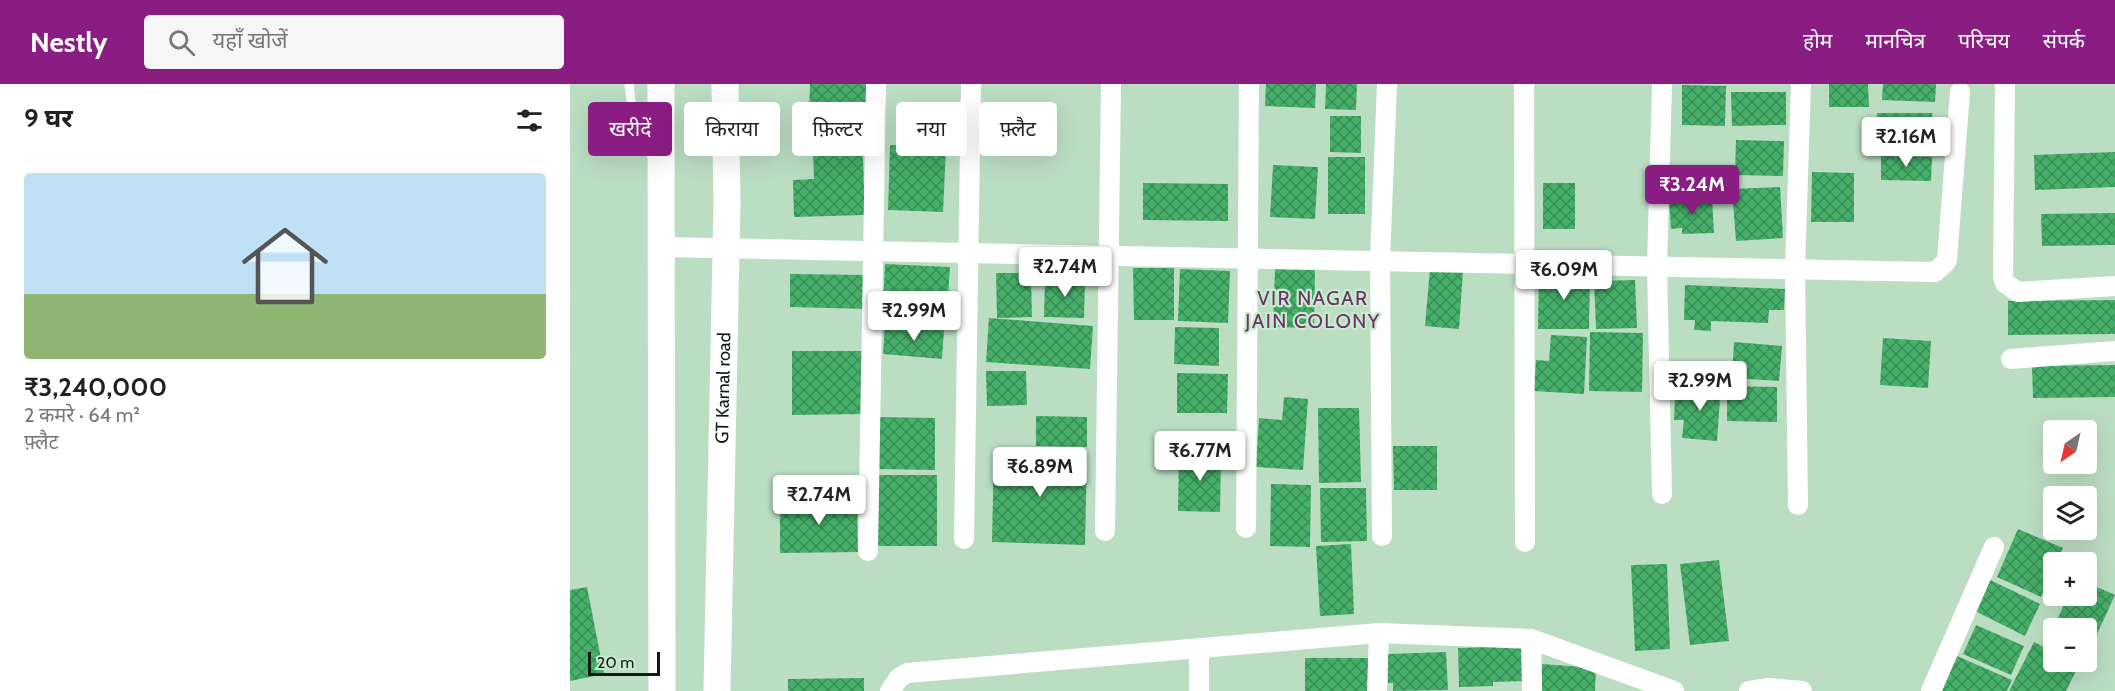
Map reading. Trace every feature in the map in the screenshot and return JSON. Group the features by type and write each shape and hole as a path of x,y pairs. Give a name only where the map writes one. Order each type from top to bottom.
{"main road":[{"path":"661,84 662,691"},
{"name":"GT Karnal road","path":"717,691 726,248 724,84"}],"street":[{"path":"868,551 876,84"},
{"path":"964,538 971,84"},
{"path":"1105,531 1111,84"},
{"path":"1246,528 1249,84"},
{"path":"1382,536 1380,260 1387,84"},
{"path":"1524,84 1525,542"},
{"path":"1662,84 1657,266 1662,494"},
{"path":"1798,505 1795,268 1801,84"},
{"path":"2005,84 2003,278 2005,283 2018,292 2115,286"},
{"path":"660,247 1935,272 1947,260 1960,92"},
{"path":"2011,359 2115,351"},
{"path":"1931,691 1994,547"},
{"path":"1377,691 1379,633"},
{"path":"890,691 899,678 907,673 1379,633 1531,639 1674,691"},
{"path":"1531,639 1532,691"},
{"path":"1199,649 1199,691"},
{"path":"1749,691 1769,688 1802,691"}],"lane":[{"path":"629,84 633,117 660,175"}],"building":[{"path":"810,84 874,84 873,102 809,102"},
{"path":"1266,84 1316,84 1315,108 1265,106"},
{"path":"1326,84 1357,84 1356,110 1325,109"},
{"path":"1829,84 1868,84 1869,107 1829,107"},
{"path":"1883,84 1936,84 1935,102 1882,100"},
{"path":"1682,85 1726,86 1725,126 1682,125"},
{"path":"1731,92 1786,92 1786,125 1732,126"},
{"path":"1877,113 1932,113 1933,150 1877,150"},
{"path":"1330,116 1361,116 1361,153 1330,152"},
{"path":"1736,140 1784,141 1783,176 1735,175"},
{"path":"890,145 896,145 896,156 946,156 943,212 888,210"},
{"path":"2115,152 2115,187 2035,190 2034,155"},
{"path":"813,156 863,156 865,215 794,217 793,180 814,179"},
{"path":"1881,156 1932,157 1931,181 1881,180"},
{"path":"1328,157 1365,157 1365,214 1328,214"},
{"path":"1273,165 1318,167 1315,219 1270,217"},
{"path":"1812,172 1854,173 1854,222 1811,222"},
{"path":"1143,183 1228,184 1228,221 1143,220"},
{"path":"1543,183 1575,183 1575,229 1543,229"},
{"path":"1780,187 1783,238 1736,241 1732,189"},
{"path":"1712,198 1714,233 1682,234 1682,228 1671,229 1669,200"},
{"path":"2115,213 2115,245 2042,246 2041,214"},
{"path":"885,264 950,267 947,313 883,310"},
{"path":"1133,268 1174,268 1174,320 1134,320"},
{"path":"1430,268 1463,271 1459,329 1425,326"},
{"path":"1180,269 1230,271 1228,323 1178,321"},
{"path":"1275,269 1315,270 1314,328 1273,327"},
{"path":"1539,272 1590,273 1589,329 1538,329"},
{"path":"996,273 1031,273 1032,317 997,318"},
{"path":"790,274 868,275 868,309 790,307"},
{"path":"1045,279 1085,280 1084,318 1044,317"},
{"path":"1635,280 1637,328 1596,329 1594,281"},
{"path":"1685,285 1785,289 1784,310 1769,310 1768,323 1711,321 1711,331 1694,330 1695,320 1684,320"},
{"path":"2115,300 2115,334 2008,335 2008,301"},
{"path":"989,318 1093,326 1090,369 986,362"},
{"path":"885,325 944,330 942,359 883,354"},
{"path":"1175,327 1219,328 1219,366 1174,364"},
{"path":"1590,332 1643,333 1642,392 1589,391"},
{"path":"1551,335 1587,337 1584,394 1534,391 1536,360 1549,361"},
{"path":"1883,338 1931,341 1928,388 1880,385"},
{"path":"1734,342 1782,346 1779,381 1732,378"},
{"path":"792,351 863,351 864,414 792,415"},
{"path":"2115,365 2115,397 2033,398 2032,366"},
{"path":"986,371 1026,371 1027,405 987,406"},
{"path":"1177,373 1228,374 1227,413 1177,413"},
{"path":"1687,383 1721,385 1717,441 1682,438 1684,420 1674,420 1675,398 1686,399"},
{"path":"1727,386 1777,387 1777,422 1727,421"},
{"path":"1284,397 1308,399 1303,470 1256,467 1259,418 1282,420"},
{"path":"1318,408 1359,408 1361,482 1319,483"},
{"path":"1036,416 1087,417 1087,447 1036,446"},
{"path":"877,417 935,418 935,470 877,469"},
{"path":"1393,446 1437,446 1437,490 1394,490"},
{"path":"994,451 1087,454 1085,545 992,542"},
{"path":"1179,453 1221,454 1220,512 1178,511"},
{"path":"872,475 937,475 937,546 872,546"},
{"path":"1271,484 1311,485 1310,547 1270,546"},
{"path":"1320,488 1366,488 1367,541 1321,542"},
{"path":"857,499 858,552 780,553 780,500"},
{"path":"2018,529 2063,548 2061,552 2043,552 2043,593 2041,597 1997,577"},
{"path":"1351,544 1354,614 1320,616 1316,546"},
{"path":"1719,560 1729,641 1690,645 1680,564"},
{"path":"1667,564 1670,649 1635,651 1631,565"},
{"path":"1986,578 2040,604 2025,636 1971,609"},
{"path":"587,587 604,674 570,681 570,590"},
{"path":"2097,587 2115,595 2097,634 2097,618 2058,618 2063,606 2097,606"},
{"path":"1976,625 2024,646 2011,675 1963,654"},
{"path":"2034,642 2043,646 2043,672 2076,672 2066,691 2009,691"},
{"path":"1525,646 1526,681 1493,682 1493,686 1459,687 1458,648"},
{"path":"1446,652 1448,690 1393,691 1393,683 1388,683 1387,654"},
{"path":"1957,656 2012,680 2007,691 1942,691"},
{"path":"1305,658 1368,658 1368,691 1305,691"},
{"path":"1542,664 1596,668 1595,691 1541,691"},
{"path":"864,678 864,691 788,691 788,679"}],"district":[{"name":"VIR NAGAR JAIN COLONY","path":"1313,310"}]}
